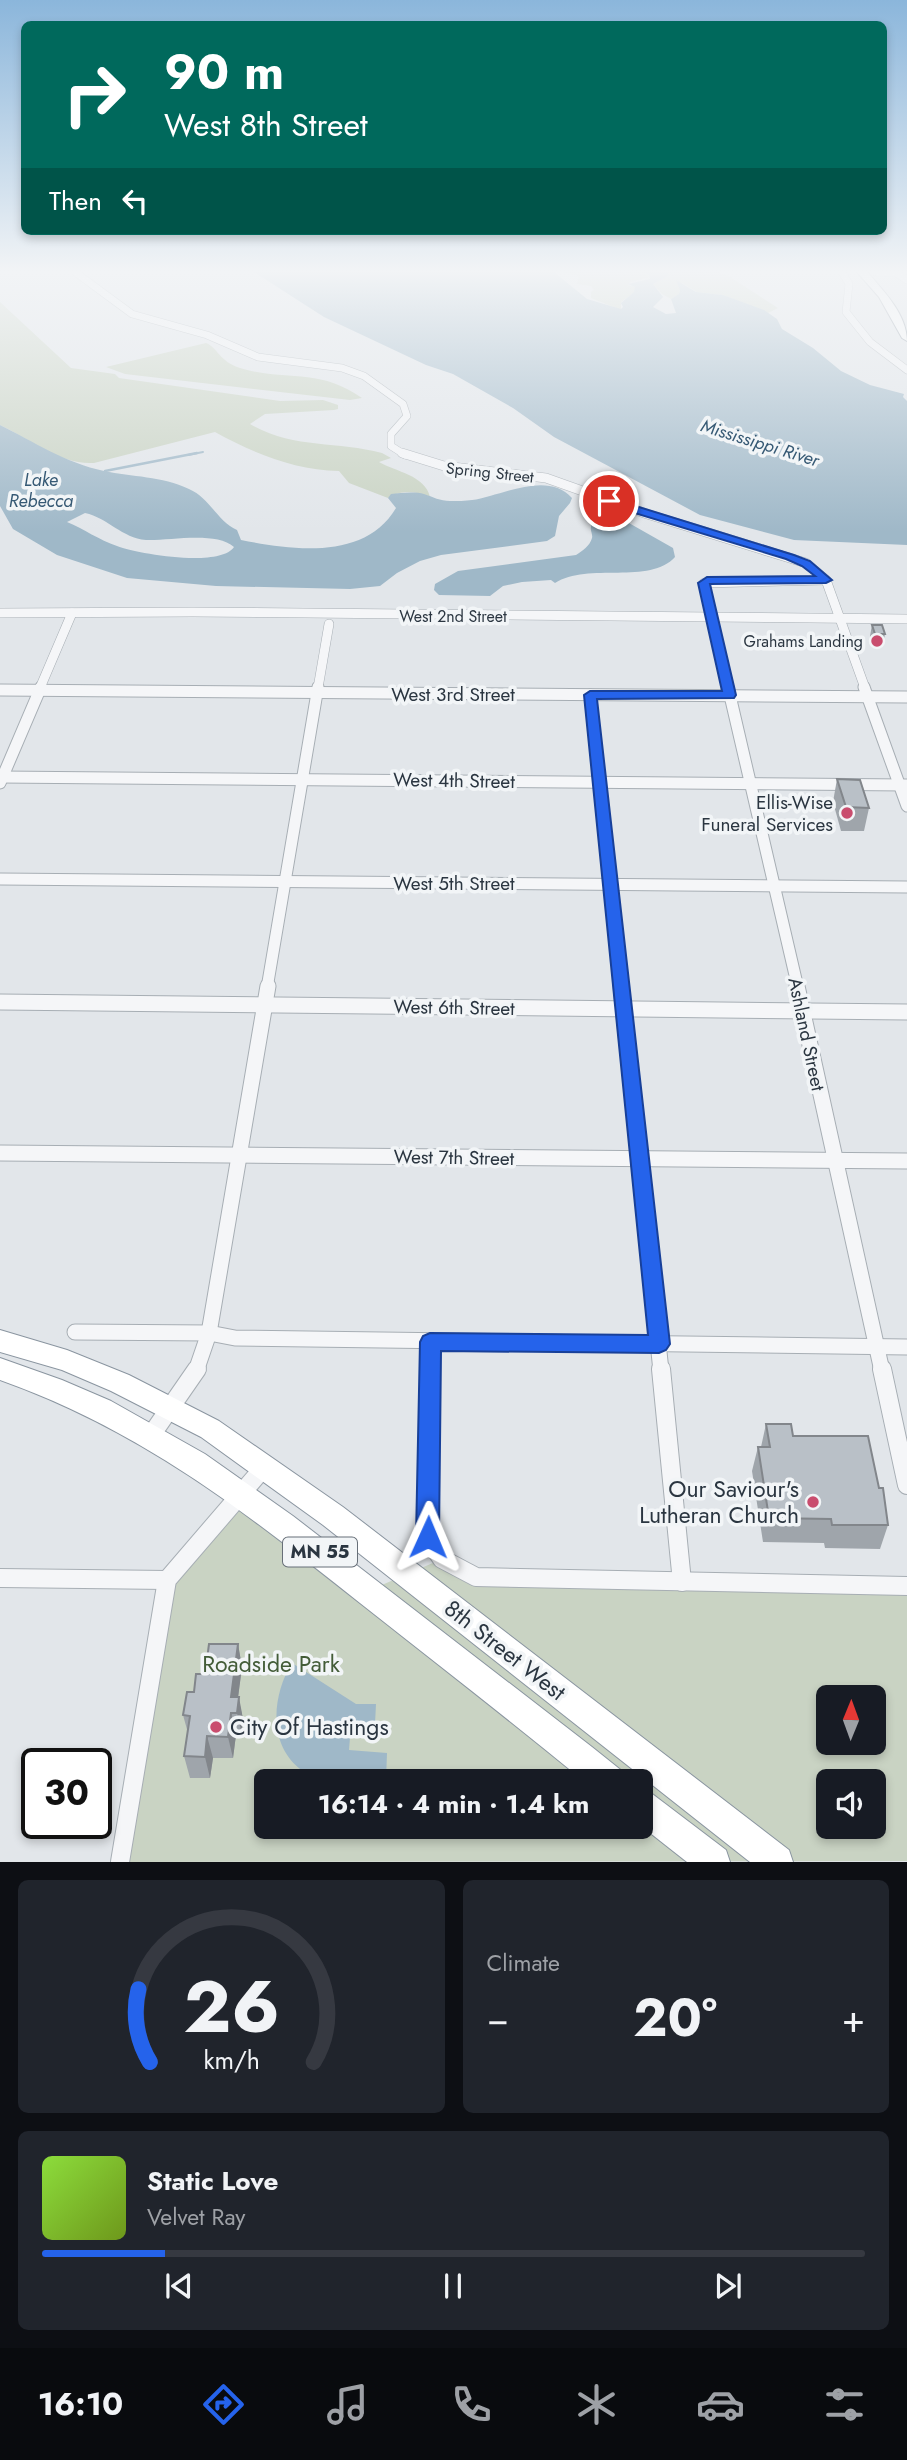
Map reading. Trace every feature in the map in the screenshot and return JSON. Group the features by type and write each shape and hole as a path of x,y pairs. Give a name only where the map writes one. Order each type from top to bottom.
{"highway":[{"name":"8th Street West","path":"0,1341 67,1361 171,1407 211,1429 333,1516 778,1861"},
{"name":"8th Street West","path":"0,1369 75,1398 152,1434 243,1493 594,1769"},
{"path":"653,1814 714,1861"}],"street":[{"name":"Spring Street","path":"274,359 324,365 364,376 393,396 405,409 407,416 391,434 391,446 405,457 438,467 489,469 545,478 639,511 790,557 806,563 826,580"},
{"path":"892,359 907,370"},
{"name":"Ashland Street","path":"826,580 704,583 775,885 907,1485"},
{"path":"826,580 903,785 907,806"},
{"name":"West 2nd Street","path":"0,613 907,619"},
{"path":"1,779 72,613"},
{"path":"152,1434 196,1372 209,1333 329,624"},
{"name":"West 3rd Street","path":"0,690 907,697"},
{"path":"590,695 641,1159 682,1582"},
{"name":"West 4th Street","path":"1,779 903,785"},
{"name":"West 5th Street","path":"0,880 907,887"},
{"name":"West 6th Street","path":"0,1002 907,1012"},
{"name":"West 7th Street","path":"0,1153 907,1161"},
{"path":"75,1332 209,1333 235,1338 430,1342 907,1347"},
{"path":"430,1342 428,1537 442,1559 476,1577 907,1586"},
{"path":"120,1861 167,1580 265,1466"},
{"path":"0,1578 167,1580"}],"green space":[{"path":"0,359 61,359 71,368 115,374 119,378 280,401 323,400 338,405 338,409 265,414 250,424 266,432 298,441 382,453 391,458 379,462 416,479 430,497 408,492 388,498 349,483 339,471 322,470 274,459 215,432 94,463 81,463 57,456 0,425"},
{"path":"140,359 223,359 240,368 257,372 331,382 362,398 350,400 125,374 106,367"},
{"name":"Roadside Park","path":"243,1493 368,1591 442,1559 476,1577 907,1586 907,1861 120,1862 167,1580"}],"water":[{"name":"Mississippi River","path":"413,359 826,359 841,371 870,385 904,394 903,397 907,401 907,545 794,540 700,515 554,437 513,408 453,374"},
{"name":"Lake Rebecca","path":"0,425 76,463 115,473 158,479 189,489 203,498 224,521 237,530 241,540 282,547 326,548 366,537 382,525 396,508 388,498 391,494 408,492 443,500 464,501 537,485 562,490 572,498 559,516 555,536 547,541 441,555 420,561 380,586 350,589 216,586 127,578 57,555 13,529 0,506","holes":["85,513 122,532 146,540 204,538 216,539 234,547 213,557 160,555 117,546 67,522"]},
{"path":"612,511 673,548 675,557 650,570 584,574 555,583 551,580 522,582 503,586 490,596 439,595 434,590 435,584 458,571 576,555 591,541 593,520"},
{"path":"292,1663 356,1704 376,1704 375,1724 351,1725 349,1750 387,1753 386,1769 301,1769 291,1760 283,1748 276,1720 285,1676"}],"building":[{"path":"872,625 882,625 885,634 875,634"},
{"path":"837,779 860,780 869,808 846,807"},
{"name":"Our Saviour's Lutheran Church","path":"766,1424 791,1424 793,1436 868,1436 879,1488 883,1488 888,1525 832,1525 831,1519 769,1518 758,1447 770,1447"},
{"path":"209,1644 238,1644 231,1697 239,1697 237,1713 231,1713 228,1737 207,1736 205,1757 184,1756 190,1716 183,1715 187,1692 194,1692 196,1674 205,1674"}],"waterway":[{"path":"188,455 203,452"},
{"path":"105,471 197,453"}],"place":[{"name":"Grahams Landing","path":"877,641"},
{"name":"Ellis-Wise Funeral Services","path":"847,813"},
{"name":"Our Saviour's Lutheran Church","path":"813,1502"},
{"name":"City Of Hastings","path":"216,1727"}],"route":[{"path":"428,1537 430,1342 659,1344 590,695 730,695 704,583 826,580 817,570 790,557 609,501"}]}
